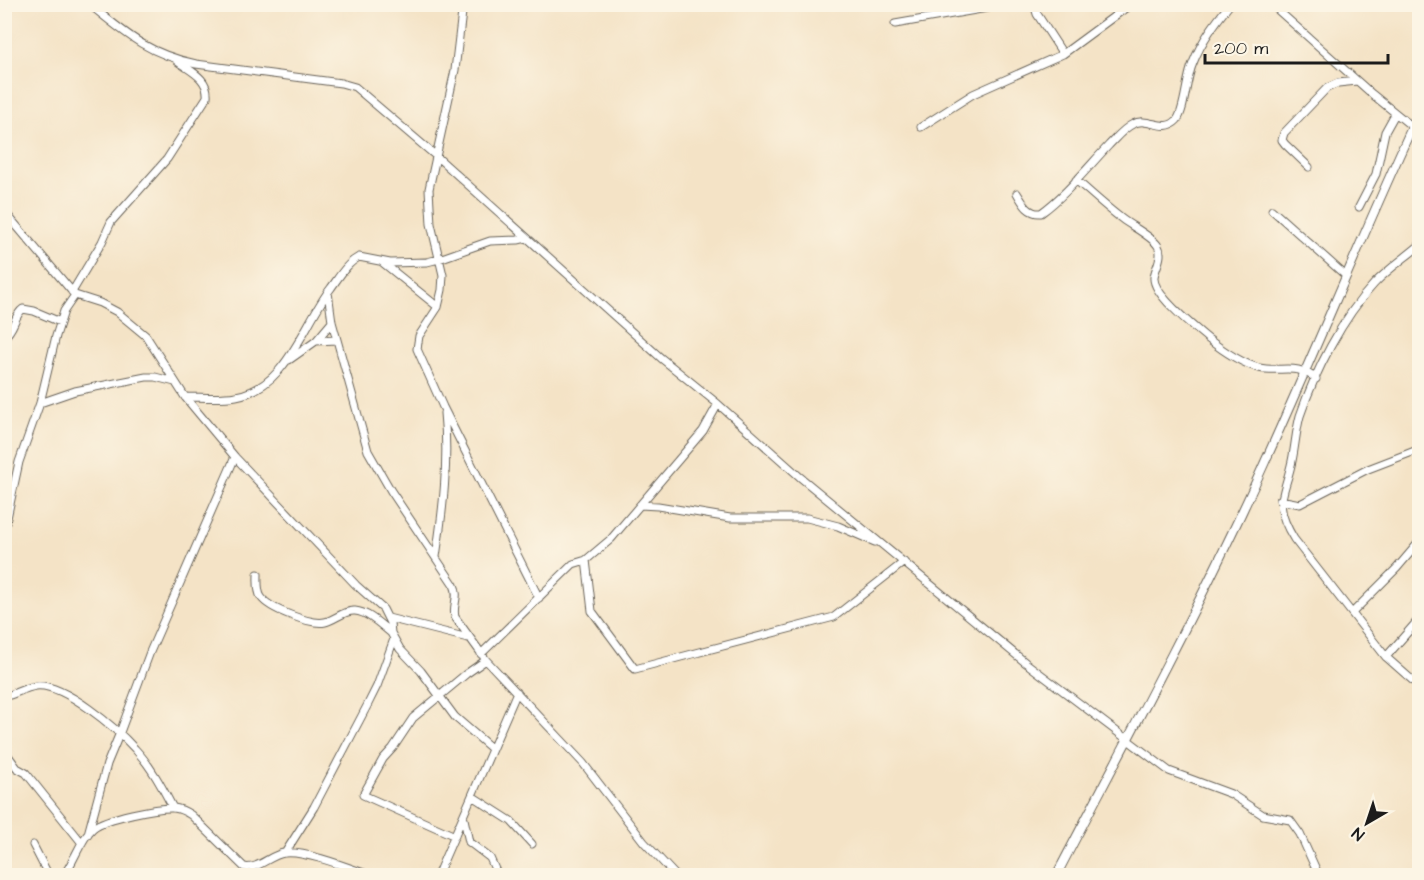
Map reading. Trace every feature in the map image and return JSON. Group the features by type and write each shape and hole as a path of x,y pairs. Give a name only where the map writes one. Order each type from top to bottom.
{"street":[{"path":"4,532 19,462 40,403 64,311 111,222 167,159 207,97 208,90 204,81 175,60 135,41 89,4"},
{"path":"463,4 455,70 429,189 431,224 443,275 442,290 438,308 419,336 417,349 443,407 538,598"},
{"path":"895,24 1010,4"},
{"path":"1034,4 1037,14 1063,54"},
{"path":"921,127 973,94 1063,54 1131,4"},
{"path":"1017,193 1028,210 1041,213 1133,123 1146,121 1165,126 1176,120 1182,111 1188,76 1198,49 1230,4"},
{"path":"1271,4 1419,134"},
{"path":"175,60 355,87 800,477 1021,659 1174,774 1231,794 1263,814 1290,820 1300,834 1319,876"},
{"path":"1309,167 1284,142 1284,133 1327,88 1338,83 1357,81"},
{"path":"1056,876 1170,658 1240,515 1306,372 1419,110"},
{"path":"1359,207 1376,174 1385,132 1395,114"},
{"path":"1076,180 1122,219 1158,245 1160,254 1154,276 1155,287 1205,336 1228,353 1255,366 1268,369 1300,369 1316,379"},
{"path":"1272,210 1346,276"},
{"path":"4,211 73,293 100,303 132,323 156,349 185,397 235,458 356,585 383,609 399,649 440,694 455,717 491,748"},
{"path":"286,362 328,292 356,258 363,256 390,263 439,259 490,241 527,238"},
{"path":"1419,245 1387,272 1365,296 1333,344 1300,417 1290,470 1280,500 1282,516 1294,539 1386,657 1419,687"},
{"path":"380,260 438,308"},
{"path":"328,292 332,322 368,451 386,483 456,590 454,615 468,638 486,660 583,764 644,842 676,876"},
{"path":"4,337 13,328 17,314 23,309 60,322"},
{"path":"185,397 228,397 244,394 267,381 286,362 316,341 332,322"},
{"path":"316,341 337,340"},
{"path":"40,403 75,391 146,377 175,382"},
{"path":"481,654 573,564 586,560 611,539 703,431 718,404"},
{"path":"436,557 441,522 446,434 443,407"},
{"path":"1280,500 1300,504 1358,474 1419,449"},
{"path":"88,834 107,764 150,652 235,458"},
{"path":"640,505 730,518 807,518 838,526 886,548"},
{"path":"1353,612 1397,568 1419,541"},
{"path":"586,560 592,611 635,669 834,617 904,562"},
{"path":"258,574 259,591 263,599 293,616 313,623 322,623 346,612 356,611 372,619 392,636"},
{"path":"388,618 468,638"},
{"path":"1386,657 1419,618"},
{"path":"285,853 314,807 377,686 392,636"},
{"path":"455,836 363,795 383,759 413,718 440,694 486,660"},
{"path":"10,695 36,686 54,689 75,698 136,750 157,778 173,808"},
{"path":"437,876 517,692"},
{"path":"4,750 16,768 26,773 41,795 82,843"},
{"path":"472,796 511,821 532,844"},
{"path":"63,876 95,826 108,820 173,808 191,815 244,867 252,868 285,853 310,856 372,876"},
{"path":"464,816 469,842 490,858 498,876"},
{"path":"33,845 50,876"}]}
